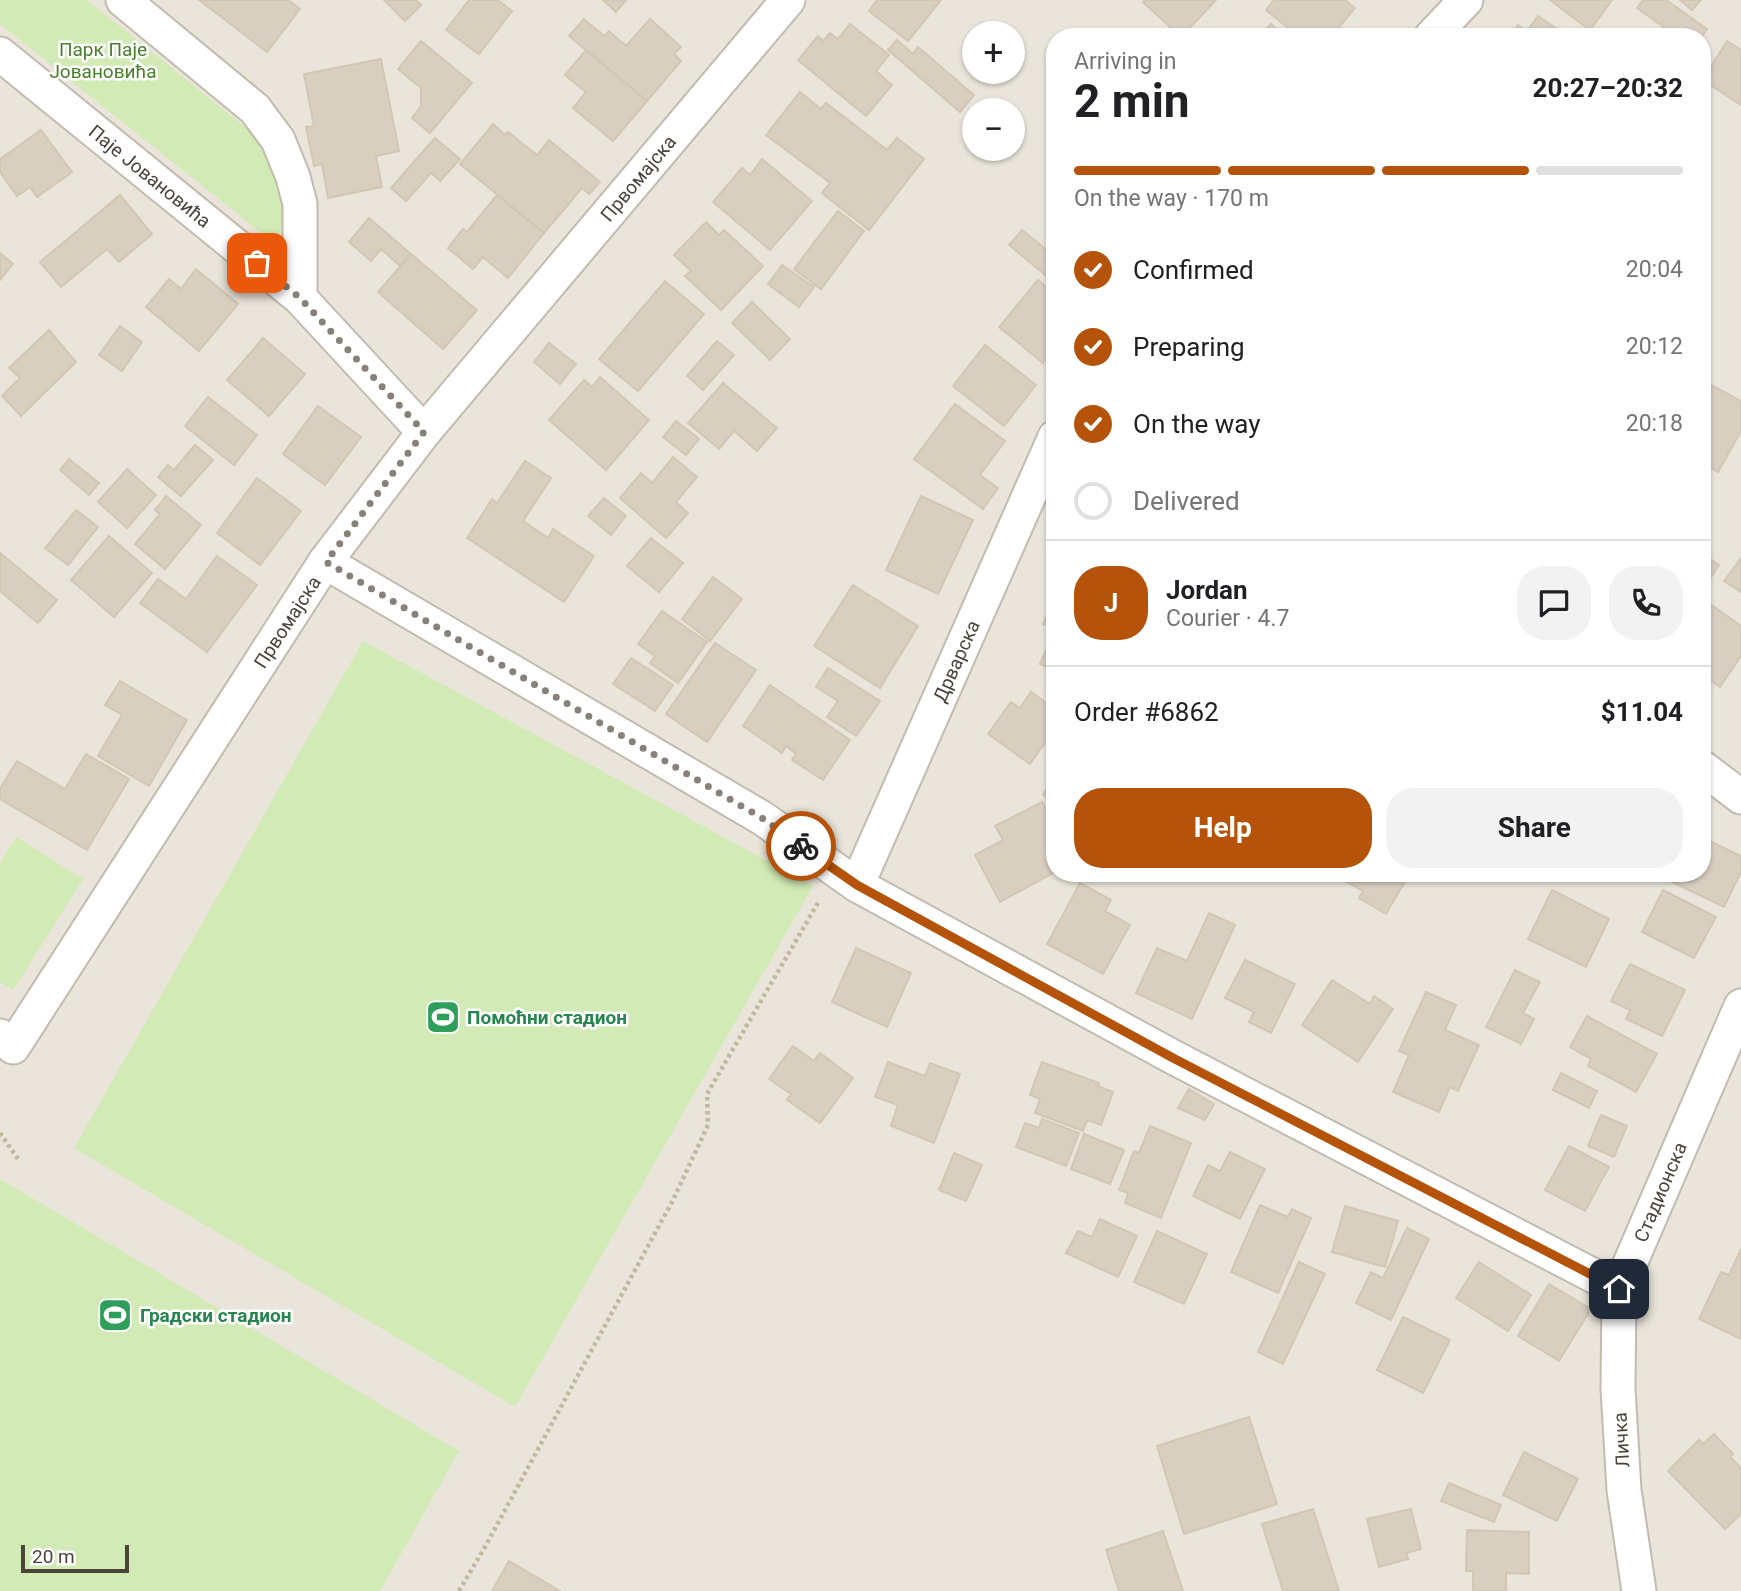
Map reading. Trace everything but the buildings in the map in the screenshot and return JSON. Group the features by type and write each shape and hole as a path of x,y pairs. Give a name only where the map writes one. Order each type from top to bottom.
{"street":[{"path":"123,0 255,109 278,139 300,204 300,298"},
{"name":"Првомајска","path":"6,1041 326,562 424,432 788,0"},
{"path":"1440,28 1466,0"},
{"name":"Паје Јовановића","path":"0,54 300,298 424,432"},
{"name":"Дрварска","path":"847,878 1046,456"},
{"path":"326,562 762,818 847,878 1173,1058 1619,1289"},
{"path":"1711,774 1741,797"},
{"name":"Стадионска","path":"1619,1289 1741,1006"},
{"name":"Личка","path":"1619,1289 1618,1389 1624,1490 1639,1591"}],"path":[{"path":"459,1591 674,1200 708,1125 707,1094 847,878"},
{"path":"0,1133 19,1159"}],"shaded area":[{"path":"0,0 1741,0 1741,1591 0,1591"}],"green space":[{"name":"Парк Паје Јовановића","path":"0,0 87,0 250,131 275,164 287,198 285,225 277,236 265,236 0,24"},
{"name":"Помоћни стадион","path":"363,641 813,886 515,1407 74,1148"},
{"path":"16,837 83,879 13,990 0,982 0,863"},
{"name":"Градски стадион","path":"0,1179 459,1451 380,1591 0,1591"}],"way so far":[{"path":"257,263 300,298 424,432 326,562 762,818 801,846"}],"place":[{"name":"Помоћни стадион","path":"443,1017"},
{"name":"Градски стадион","path":"115,1315"}],"route":[{"path":"801,846 857,885 1173,1058 1619,1289"}]}
